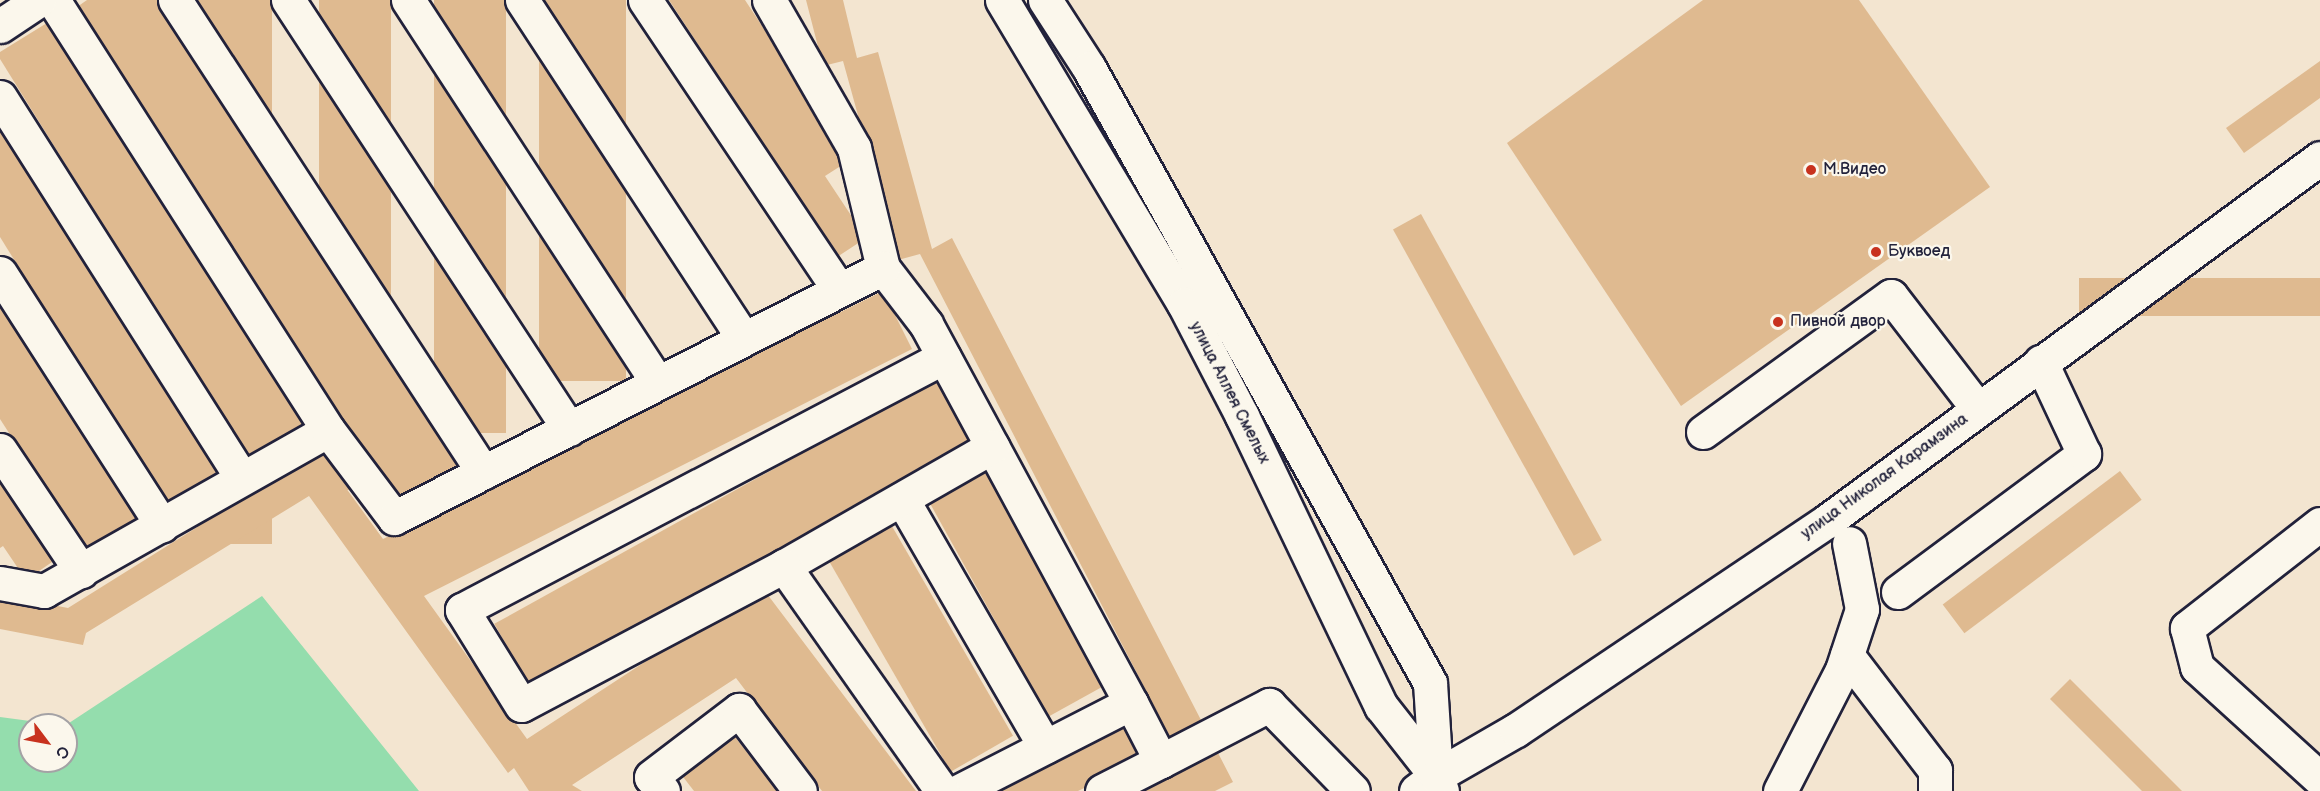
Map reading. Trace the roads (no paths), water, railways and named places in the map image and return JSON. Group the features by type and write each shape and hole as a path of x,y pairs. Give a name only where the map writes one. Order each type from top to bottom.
{"main road":[{"path":"0,26 39,0"},
{"path":"53,0 328,430 394,518 883,268"},
{"path":"175,0 483,472"},
{"path":"288,0 569,429"},
{"path":"408,0 658,384"},
{"path":"522,0 744,339"},
{"path":"645,0 839,290"},
{"path":"769,0 854,148 883,268 926,324 1161,761"},
{"name":"улица Аллея Смелых","path":"1002,0 1184,304 1242,416 1381,706 1431,786"},
{"path":"1045,0 1106,99 1430,683 1431,786"},
{"path":"0,97 242,478"},
{"name":"улица Николая Карамзина","path":"1431,786 1827,521 2320,158"},
{"path":"0,273 162,525"},
{"path":"1703,432 1891,296 1978,409"},
{"path":"944,357 462,610 522,705 784,566 992,447"},
{"path":"1898,592 2084,454 2042,362"},
{"path":"0,583 44,591 328,430"},
{"path":"0,450 81,571"},
{"path":"902,499 1045,747"},
{"path":"2320,524 2187,628 2197,667 2320,779"},
{"path":"1780,791 1847,655 1862,609 1849,543"},
{"path":"784,566 942,791"},
{"path":"1847,655 1935,770 1935,791"},
{"path":"959,791 1131,703"},
{"path":"1102,791 1269,705 1353,791"},
{"path":"663,791 651,777 739,710 800,791"}],"place":[{"name":"M.Видео","path":"1811,170"},
{"name":"Буквоед","path":"1876,252"},
{"name":"Пивной двор","path":"1778,322"}]}
